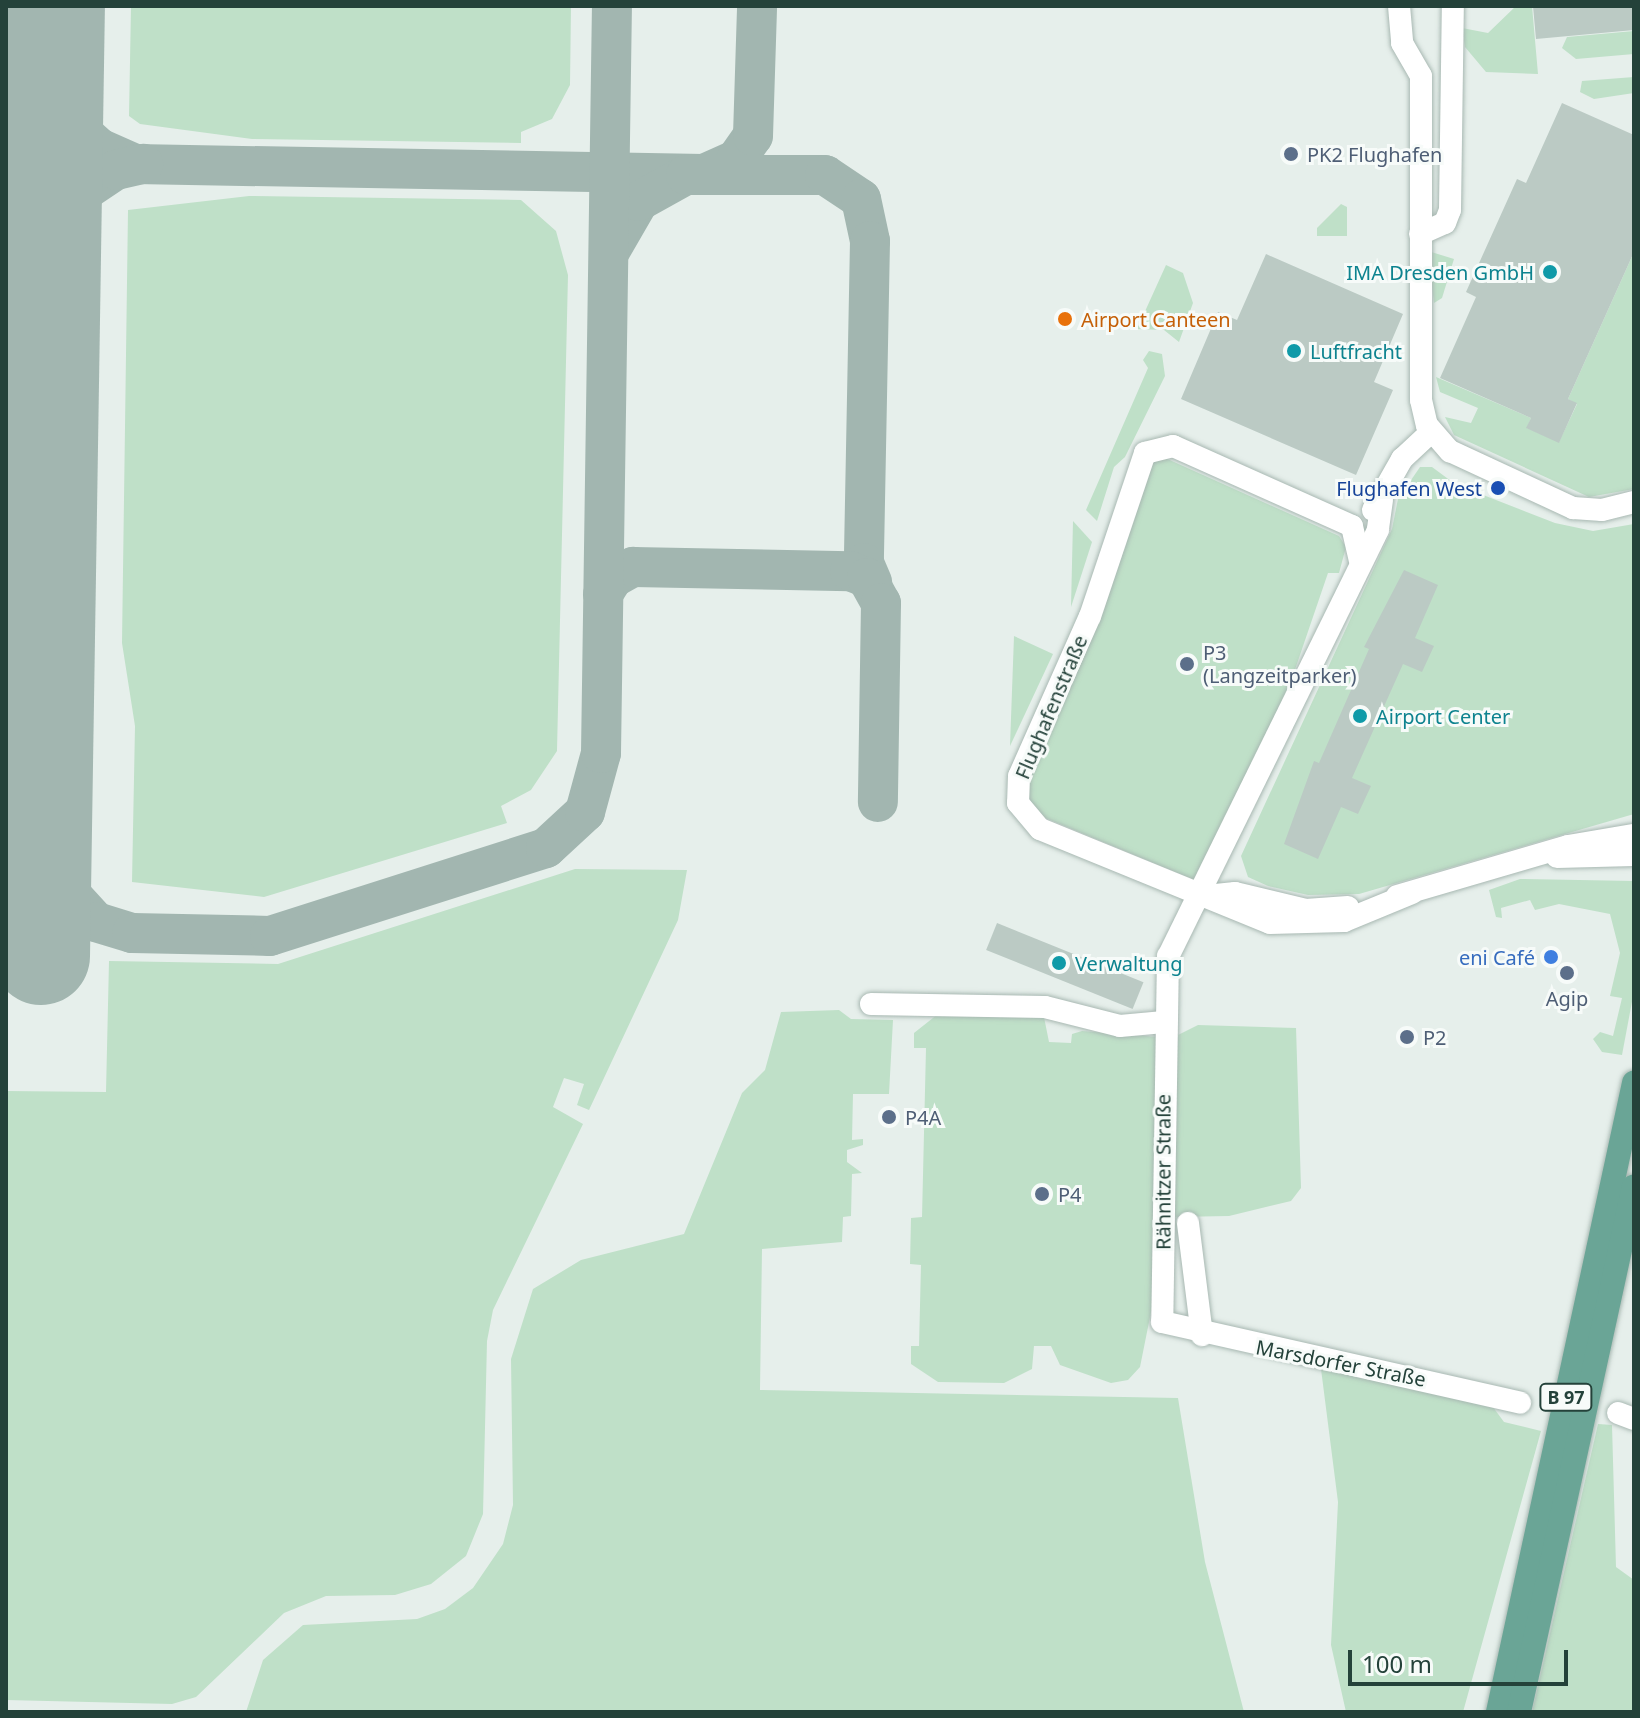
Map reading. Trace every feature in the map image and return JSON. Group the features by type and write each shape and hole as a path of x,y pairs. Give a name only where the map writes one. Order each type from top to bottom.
{"main road":[{"name":"B 97","path":"1498,1712 1634,1083"},
{"name":"B 97","path":"1519,1712 1634,1186"}],"street":[{"path":"1399,6 1402,43 1421,76 1421,400 1431,432 1463,458 1573,508 1634,502"},
{"path":"1420,234 1438,229 1450,210 1453,6"},
{"path":"1245,894 1229,872 1227,835 1378,530 1382,500 1402,459 1431,432"},
{"name":"Flughafenstraße","path":"1352,526 1173,446 1145,453 1139,462 1090,616 1019,776 1018,803 1040,829 1245,917 1295,926 1344,921 1412,893"},
{"path":"1360,561 1352,526 1382,500"},
{"name":"Rähnitzer Straße","path":"1162,1322 1164,972 1227,835"},
{"name":"Flughafenstraße","path":"1196,897 1245,894 1306,910 1412,893 1634,835"},
{"name":"Flughafenstraße","path":"1548,855 1634,855"},
{"path":"871,1004 1045,1007 1120,1026 1164,1022"},
{"path":"1188,1223 1202,1335"},
{"name":"Marsdorfer Straße","path":"1162,1322 1202,1335 1520,1403"}],"green space":[{"path":"131,6 571,6 570,85 552,119 521,132 521,143 252,139 140,124 129,116"},
{"path":"1516,6 1532,6 1538,74 1486,72 1465,47 1462,28 1488,33"},
{"path":"1634,31 1634,54 1576,59 1562,48 1567,37"},
{"path":"1634,77 1634,93 1594,99 1580,92 1582,81"},
{"path":"249,196 521,200 556,231 568,275 557,751 531,790 501,806 507,823 264,897 132,882 135,726 122,643 128,210"},
{"path":"1341,204 1347,207 1347,236 1317,236 1317,228"},
{"path":"1428,251 1454,259 1442,298 1434,303"},
{"path":"1634,252 1634,489 1589,497 1454,435 1445,417 1471,423 1478,408 1440,392 1436,377 1531,418 1527,428 1559,442 1577,404 1568,399"},
{"path":"1166,265 1183,273 1193,303 1179,342 1164,330 1137,329"},
{"path":"1149,351 1162,354 1165,376 1125,457 1114,467 1097,521 1086,510 1148,368 1143,360"},
{"name":"P3 (Langzeitparker)","path":"1163,457 1339,536 1346,547 1339,573 1328,573 1287,693 1197,881 1043,817 1029,803 1026,780 1154,459"},
{"path":"1420,467 1432,467 1455,484 1555,523 1593,531 1634,524 1634,814 1359,894 1308,895 1268,886 1248,877 1241,856 1392,529 1398,499"},
{"path":"1073,521 1092,542 1071,607"},
{"path":"1014,636 1053,654 1010,746"},
{"path":"575,869 687,870 678,920 589,1110 577,1105 584,1084 564,1078 553,1107 583,1124 493,1310 487,1341 483,1514 466,1556 431,1584 395,1595 326,1596 284,1613 196,1697 172,1704 6,1700 6,1091 106,1092 109,961 278,964"},
{"path":"1520,879 1634,881 1634,991 1622,1055 1602,1052 1593,1039 1600,1032 1613,1036 1622,998 1610,996 1620,953 1610,914 1559,904 1535,910 1530,900 1501,908 1502,918 1496,917 1489,890"},
{"path":"839,1010 851,1019 893,1020 889,1094 853,1094 852,1140 863,1139 863,1145 847,1150 847,1162 862,1173 852,1174 851,1216 843,1217 842,1242 762,1249 760,1390 1178,1398 1205,1562 1244,1712 246,1712 263,1660 303,1625 417,1619 445,1609 473,1588 503,1544 513,1505 511,1359 533,1289 581,1260 684,1234 742,1093 765,1070 781,1012"},
{"name":"P4","path":"938,1014 1044,1017 1049,1042 1071,1043 1072,1034 1082,1031 1158,1037 1154,1297 1140,1367 1128,1380 1111,1383 1060,1365 1051,1346 1034,1346 1032,1369 1004,1383 938,1382 911,1364 911,1346 919,1346 921,1265 910,1264 911,1218 922,1217 926,1048 914,1048 914,1033"},
{"path":"1198,1025 1296,1028 1301,1188 1291,1201 1229,1216 1174,1217 1174,1037"},
{"path":"1321,1369 1487,1399 1504,1422 1541,1431 1463,1712 1346,1712 1331,1645 1338,1502"},
{"path":"1598,1424 1612,1425 1616,1567 1634,1580 1634,1712 1532,1712"}],"building":[{"path":"1533,6 1634,6 1634,30 1536,39"},
{"name":"IMA Dresden GmbH","path":"1562,103 1634,135 1634,252 1568,399 1577,403 1559,443 1526,428 1531,418 1440,378 1476,297 1466,292 1517,179 1526,183"},
{"name":"Luftfracht","path":"1266,254 1403,314 1374,382 1393,390 1356,475 1181,399 1218,312 1237,320"},
{"name":"Airport Center","path":"1404,570 1438,585 1415,638 1434,646 1422,672 1403,664 1352,778 1371,786 1358,814 1341,807 1318,859 1284,844 1314,761 1319,763 1369,649 1364,647"},
{"name":"Verwaltung","path":"997,923 1143,982 1133,1009 986,950"}],"taxiway":[{"path":"43,817 54,876 96,922 132,933 270,936 546,848 585,812 601,753 612,6"},
{"path":"55,70 60,96 77,128 99,148 135,164 704,174 736,160 753,136 757,6"},
{"path":"52,256 61,222 83,192 116,170 143,164"},
{"path":"610,251 639,201 686,175 825,175 861,199 870,241 864,563 872,582"},
{"path":"603,594 613,578 633,567 850,571 867,578 881,603 878,802"}],"runway":[{"path":"41,956 56,6"}],"place":[{"name":"PK2 Flughafen","path":"1291,154"},
{"name":"IMA Dresden GmbH","path":"1550,272"},
{"name":"Airport Canteen","path":"1065,319"},
{"name":"Luftfracht","path":"1294,351"},
{"name":"Flughafen West","path":"1498,488"},
{"name":"P3 (Langzeitparker)","path":"1187,664"},
{"name":"Airport Center","path":"1360,716"},
{"name":"eni Café","path":"1551,957"},
{"name":"Verwaltung","path":"1059,963"},
{"name":"Agip","path":"1567,973"},
{"name":"P2","path":"1407,1037"},
{"name":"P4A","path":"889,1117"},
{"name":"P4","path":"1042,1194"}]}
